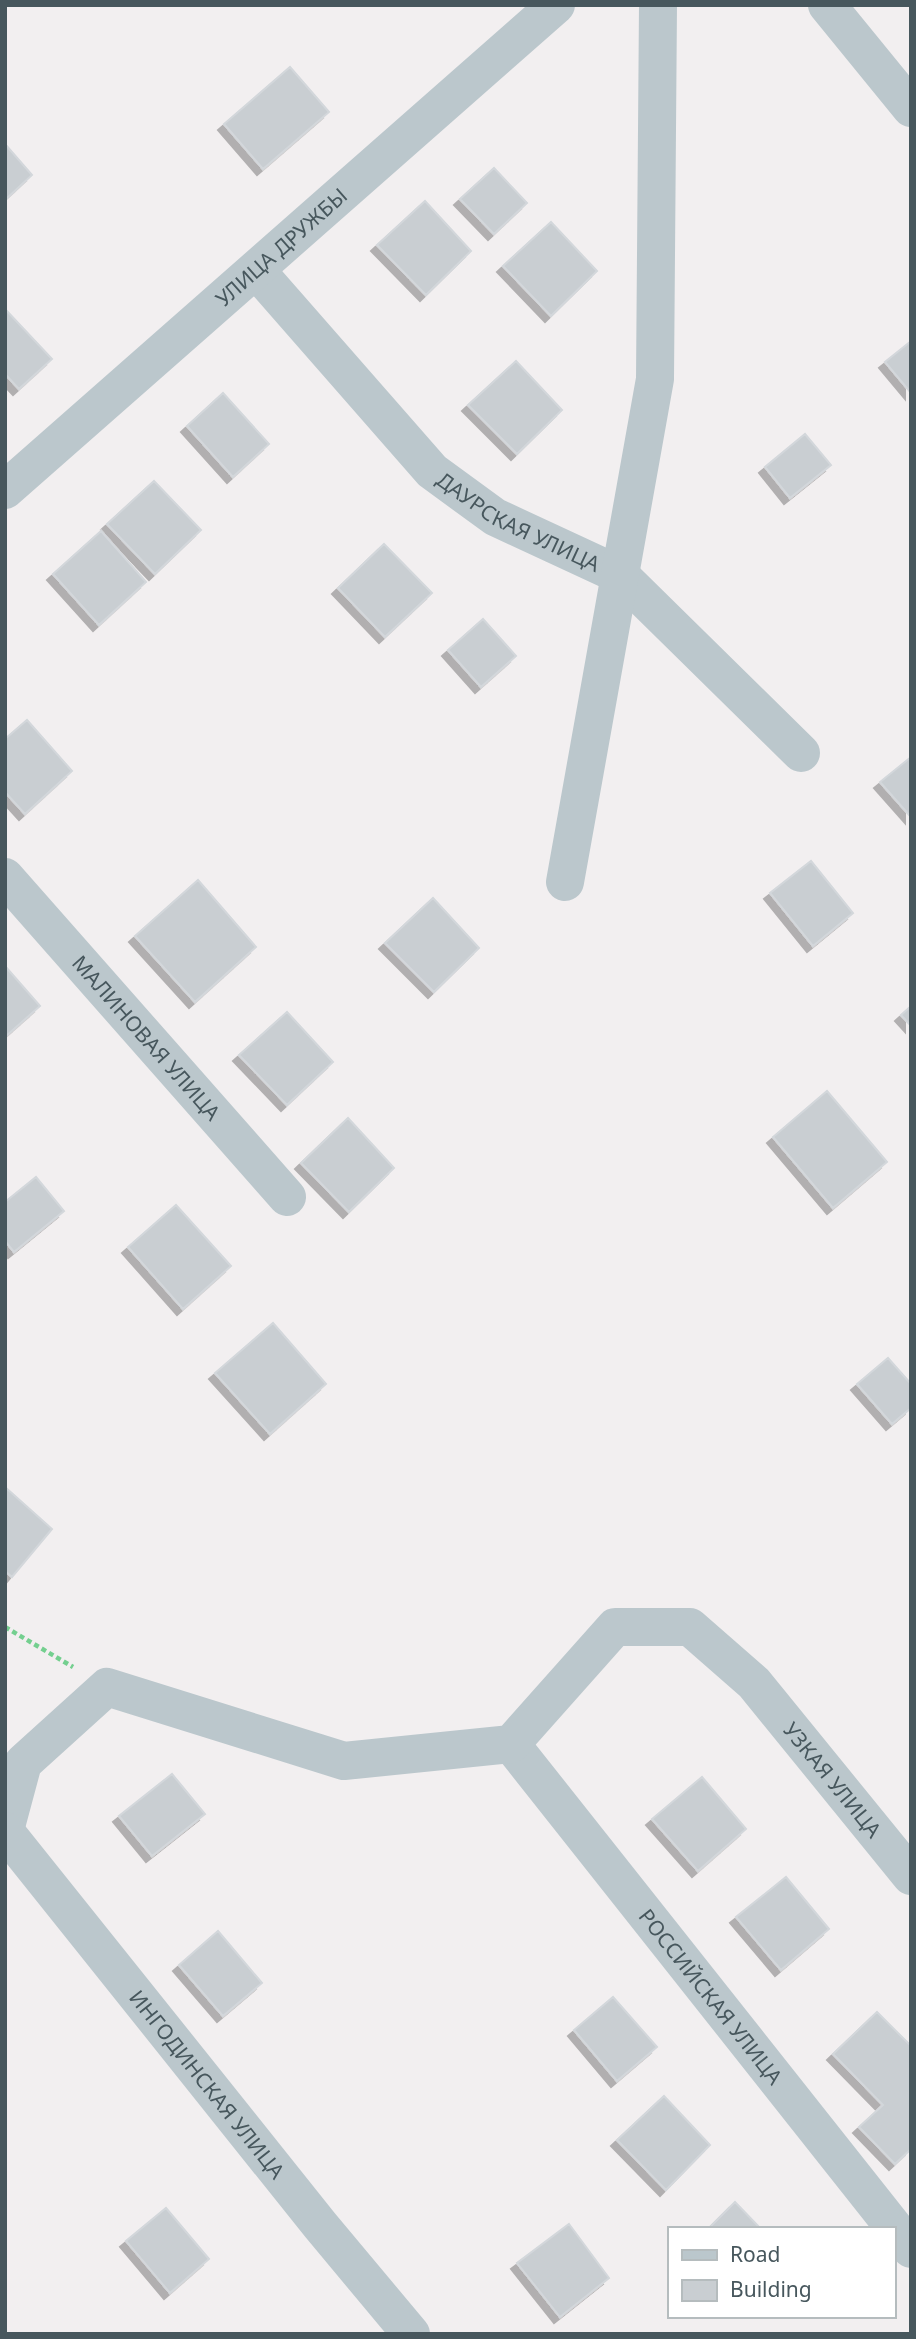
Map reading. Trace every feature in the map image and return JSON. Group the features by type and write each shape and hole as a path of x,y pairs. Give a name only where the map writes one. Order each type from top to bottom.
{"street":[{"name":"УЛИЦА ДРУЖБЫ","path":"5,490 556,5"},
{"path":"565,882 655,379 658,5"},
{"path":"827,5 911,108"},
{"name":"ДАУРСКАЯ УЛИЦА","path":"256,270 432,471 495,517 621,575 801,752"},
{"name":"МАЛИНОВАЯ УЛИЦА","path":"5,877 287,1198"},
{"name":"УЗКАЯ УЛИЦА","path":"511,1744 615,1627 690,1627 754,1683 911,1876"},
{"path":"5,1830 23,1763 107,1687 344,1761 511,1744"},
{"name":"РОССИЙСКАЯ УЛИЦА","path":"511,1744 894,2227"},
{"name":"ИНГОДИНСКАЯ УЛИЦА","path":"5,1830 320,2225 411,2334"},
{"name":"РОССИЙСКАЯ УЛИЦА","path":"895,2229 911,2249"}],"path":[{"path":"5,1627 107,1687"}],"building":[{"path":"290,67 329,112 263,169 224,124"},
{"path":"5,144 32,175 5,200"},
{"path":"494,168 527,203 494,234 460,199"},
{"path":"425,201 471,251 426,295 377,245"},
{"path":"551,222 597,271 551,316 503,266"},
{"path":"5,309 52,359 19,389 5,374"},
{"path":"911,341 911,393 885,362"},
{"path":"516,361 562,410 517,454 468,405"},
{"path":"223,393 269,444 233,477 187,426"},
{"path":"805,434 831,465 790,498 765,467"},
{"path":"154,481 201,530 155,574 107,524"},
{"path":"101,531 146,582 99,625 53,574"},
{"path":"384,544 432,593 385,637 338,588"},
{"path":"483,619 516,656 481,687 448,650"},
{"path":"27,720 72,771 25,814 5,792 5,739"},
{"path":"911,757 911,817 880,782"},
{"path":"811,861 853,913 813,946 770,893"},
{"path":"198,880 256,947 195,1002 135,936"},
{"path":"433,898 479,948 434,992 385,943"},
{"path":"5,966 40,1006 5,1037"},
{"path":"911,1006 911,1026 901,1015"},
{"path":"287,1012 333,1062 287,1105 239,1055"},
{"path":"827,1091 887,1162 833,1208 773,1137"},
{"path":"348,1118 394,1168 349,1212 301,1163"},
{"path":"36,1177 64,1211 14,1252 5,1241 5,1202"},
{"path":"176,1205 231,1266 183,1309 128,1247"},
{"path":"273,1323 326,1384 270,1434 215,1373"},
{"path":"888,1358 911,1384 911,1408 892,1424 857,1384"},
{"path":"5,1487 52,1529 12,1577 5,1571"},
{"path":"172,1774 205,1814 152,1856 119,1816"},
{"path":"702,1777 746,1829 698,1871 652,1819"},
{"path":"786,1877 829,1929 781,1970 736,1917"},
{"path":"218,1931 262,1983 223,2016 179,1965"},
{"path":"613,1997 657,2047 617,2081 574,2030"},
{"path":"877,2012 911,2046 911,2149 895,2164 859,2127 883,2105 833,2054"},
{"path":"664,2096 710,2145 666,2190 617,2140"},
{"path":"735,2202 759,2227 710,2227"},
{"path":"166,2208 209,2259 170,2293 126,2241"},
{"path":"569,2224 609,2278 560,2317 517,2263"}]}
